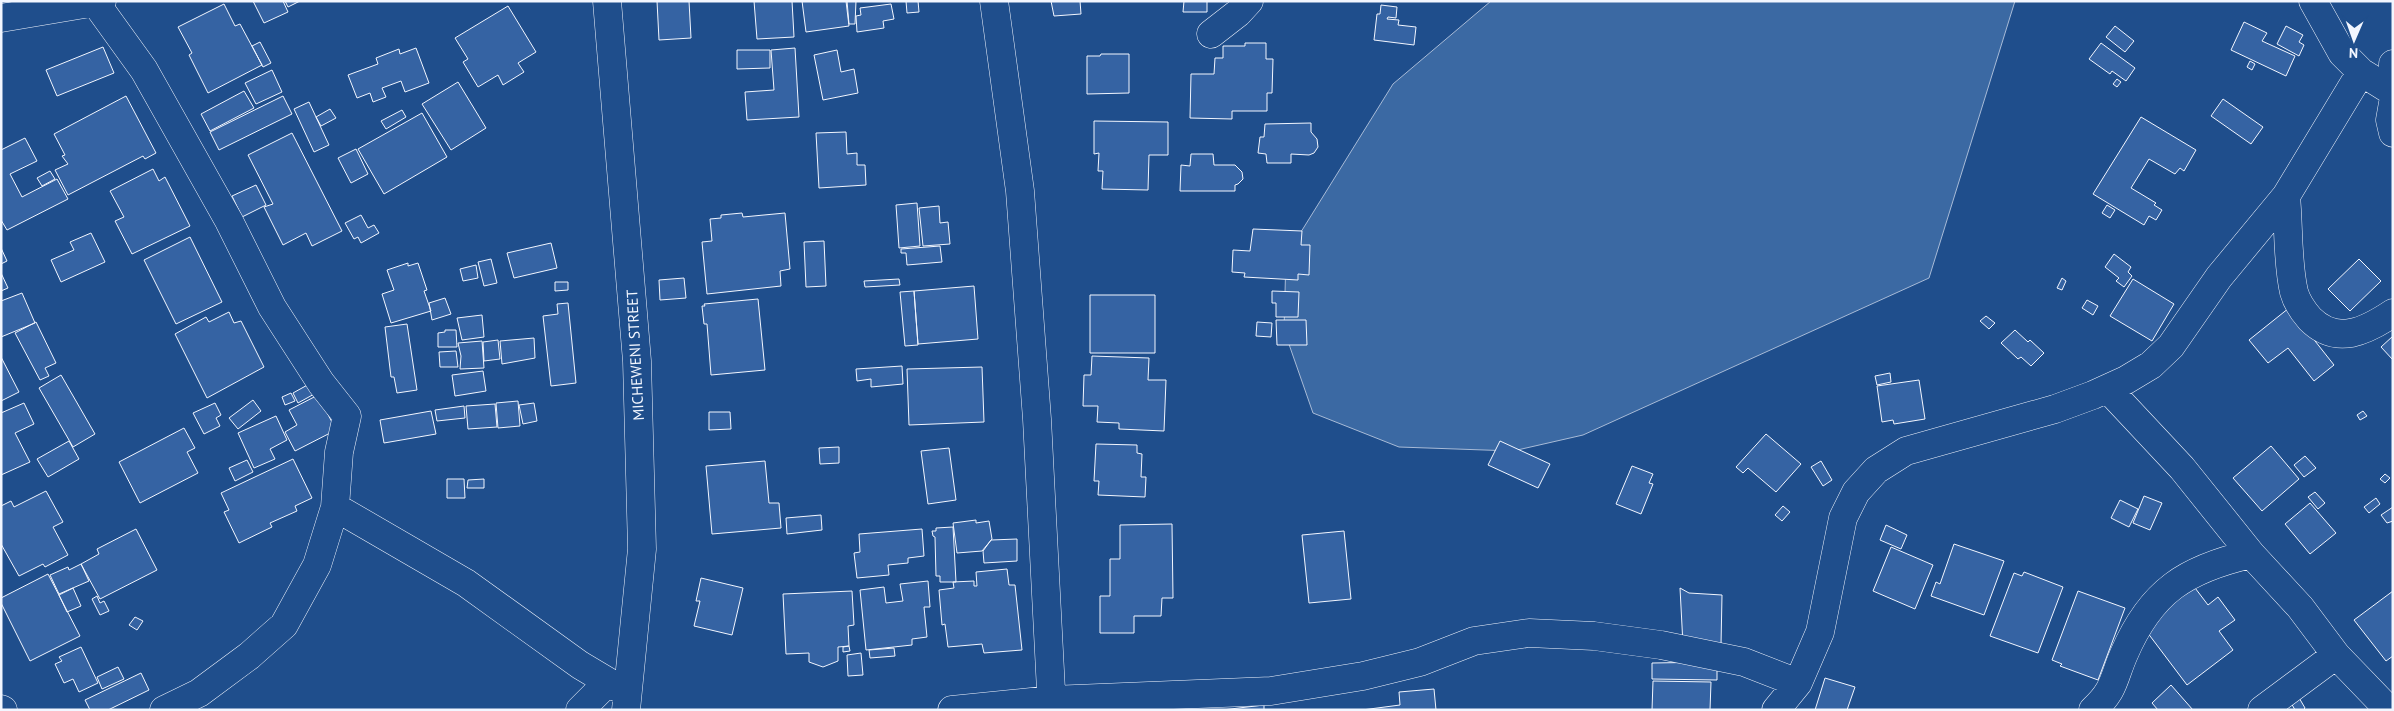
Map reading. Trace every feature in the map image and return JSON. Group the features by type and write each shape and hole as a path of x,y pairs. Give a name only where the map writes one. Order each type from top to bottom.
{"street":[{"name":"MICHEWENI STREET","path":"607,1 637,361 642,549 636,626 620,695"},
{"path":"994,1 1020,191 1037,419 1051,705"},
{"path":"1211,34 1238,13 1249,1"},
{"path":"2313,1 2342,53 2361,72 2393,92"},
{"path":"1,18 99,2 144,70 229,221 272,307 320,383 347,416 339,452 335,507 317,565 284,626 249,656 199,692 164,710"},
{"path":"1776,710 1798,683 1820,632 1843,518 1856,492 1876,470 1906,451 2055,409 2108,389 2151,365 2171,346 2219,277 2286,196 2361,72"},
{"path":"2393,103 2390,120 2393,133"},
{"path":"2286,196 2294,286 2301,309 2315,324 2332,334 2348,334 2367,329 2393,313"},
{"path":"2108,389 2182,468 2251,554 2300,607 2336,655 2389,710"},
{"path":"335,507 466,583 620,695"},
{"path":"2100,708 2111,690 2133,631 2162,593 2194,573 2219,561 2251,554"},
{"path":"952,710 1297,688 1363,676 1420,662 1474,641 1529,633 1594,636 1661,645 1744,662 1798,683"},
{"path":"2262,710 2336,655"},
{"path":"580,710 620,695"}],"water":[{"path":"1491,1 2015,1 1929,278 1583,435 1513,451 1399,447 1313,413 1284,330 1286,256 1393,84"}],"building":[{"path":"253,1 283,1 288,12 264,23"},
{"path":"285,1 300,1 288,7"},
{"path":"657,1 689,1 691,38 659,40"},
{"path":"754,1 792,1 794,37 757,39"},
{"path":"802,1 846,1 849,26 806,32"},
{"path":"847,1 856,1 855,24 849,24"},
{"path":"906,1 918,1 919,12 907,13"},
{"path":"1051,1 1080,1 1081,14 1054,16"},
{"path":"1184,1 1207,1 1207,12 1183,12"},
{"path":"224,4 235,26 240,24 262,65 208,93 189,55 192,53 178,27"},
{"path":"891,4 894,19 883,21 884,28 857,32 856,16 861,15 860,8"},
{"path":"1381,5 1397,7 1396,18 1388,17 1387,19 1399,20 1398,25 1416,27 1414,45 1374,40 1377,14 1380,14"},
{"path":"508,6 536,52 518,63 524,72 503,85 498,75 478,87 463,62 468,59 455,38"},
{"path":"2244,22 2267,33 2262,41 2295,56 2286,76 2231,50"},
{"path":"2115,26 2134,41 2125,52 2106,37"},
{"path":"2286,26 2303,35 2299,42 2304,45 2299,56 2277,44"},
{"path":"260,42 271,63 263,67 252,46"},
{"path":"1245,43 1266,43 1266,59 1273,59 1272,93 1267,93 1267,111 1232,111 1232,119 1190,118 1191,74 1214,74 1215,58 1223,58 1223,46 1245,46"},
{"path":"2101,43 2135,68 2126,81 2112,71 2110,74 2089,59"},
{"path":"103,47 114,73 57,96 46,70"},
{"path":"416,48 429,83 405,92 401,81 382,88 386,97 373,102 370,93 357,98 348,75 378,64 376,58 399,49 400,54"},
{"path":"795,48 799,117 747,120 745,92 774,90 771,50"},
{"path":"737,50 770,50 770,68 737,69"},
{"path":"837,50 841,72 854,69 858,93 823,100 814,55"},
{"path":"1101,54 1129,54 1129,93 1087,94 1087,56 1100,56"},
{"path":"2250,61 2255,64 2252,70 2247,67"},
{"path":"272,70 282,92 256,104 245,83"},
{"path":"2117,79 2121,82 2117,87 2113,84"},
{"path":"458,82 486,128 451,150 422,104"},
{"path":"244,91 254,108 210,131 201,114"},
{"path":"126,96 156,153 145,159 143,156 68,195 55,170 68,164 62,156 65,155 54,134"},
{"path":"283,96 292,114 219,150 210,132"},
{"path":"2223,99 2263,127 2251,144 2211,116"},
{"path":"309,102 329,145 314,152 294,109"},
{"path":"330,109 336,118 321,126 316,117"},
{"path":"402,110 406,117 386,129 381,121"},
{"path":"422,113 447,157 384,194 358,149"},
{"path":"2141,117 2196,150 2184,171 2180,168 2175,174 2149,159 2131,188 2156,203 2154,205 2162,210 2156,220 2149,216 2144,225 2093,194"},
{"path":"1094,121 1168,122 1168,155 1149,155 1148,190 1102,189 1103,171 1098,171 1099,153 1094,154"},
{"path":"1311,123 1311,132 1317,139 1318,147 1314,153 1309,155 1291,154 1291,163 1267,163 1266,154 1258,153 1260,137 1264,137 1265,124"},
{"path":"846,132 847,154 857,153 857,165 865,165 866,185 819,188 816,133"},
{"path":"292,133 342,231 312,246 306,233 283,245 264,207 273,204 248,155"},
{"path":"25,138 37,161 10,174 22,197 57,179 68,199 7,230 1,220 1,150"},
{"path":"356,149 368,174 351,183 338,158"},
{"path":"1191,154 1213,154 1214,165 1235,165 1242,172 1243,179 1235,185 1235,191 1180,191 1181,165 1190,166"},
{"path":"153,169 159,181 165,177 190,226 132,254 115,221 124,217 110,191"},
{"path":"50,171 55,179 42,186 37,178"},
{"path":"256,185 266,205 242,217 232,196"},
{"path":"917,203 920,246 899,248 896,205"},
{"path":"2107,205 2115,210 2110,218 2102,213"},
{"path":"939,206 940,223 948,222 950,244 923,246 919,208"},
{"path":"742,213 743,217 785,213 790,269 780,271 781,286 707,294 702,242 712,241 710,219 721,218 721,215"},
{"path":"361,215 368,228 374,225 379,233 361,243 358,237 354,239 345,223"},
{"path":"1253,229 1302,231 1301,245 1310,245 1309,275 1298,274 1298,280 1244,277 1245,273 1232,272 1233,250 1250,251"},
{"path":"91,233 105,262 61,282 51,260 74,250 70,242"},
{"path":"190,237 222,302 176,324 144,260"},
{"path":"824,241 826,286 806,287 804,242"},
{"path":"551,243 557,268 514,278 507,253"},
{"path":"940,246 942,262 907,265 906,253 901,253 901,249"},
{"path":"1,248 7,261 1,264"},
{"path":"2114,254 2131,267 2128,272 2132,276 2124,287 2116,281 2119,278 2105,267"},
{"path":"491,259 497,283 484,286 478,262"},
{"path":"2359,259 2381,281 2350,311 2328,289"},
{"path":"408,263 408,266 418,263 427,290 424,291 431,311 391,323 382,294 394,290 387,270"},
{"path":"476,265 478,278 463,281 460,269"},
{"path":"1,273 8,288 1,291"},
{"path":"684,278 686,298 660,300 659,280"},
{"path":"2062,278 2066,281 2062,290 2057,288"},
{"path":"899,279 900,285 865,287 864,281"},
{"path":"2133,279 2174,304 2152,341 2110,316"},
{"path":"555,282 568,282 568,290 555,291"},
{"path":"974,286 978,339 918,344 914,291"},
{"path":"914,291 918,345 905,346 900,292"},
{"path":"1272,291 1299,292 1298,317 1276,317 1276,303 1272,303"},
{"path":"22,293 35,323 1,337 1,301"},
{"path":"1090,295 1155,295 1155,353 1090,353"},
{"path":"445,298 451,314 432,320 429,303"},
{"path":"758,299 765,370 711,375 707,324 704,324 702,306 705,306 704,304"},
{"path":"2087,300 2098,306 2093,315 2082,308"},
{"path":"568,303 576,383 551,386 543,316 558,314 557,304"},
{"path":"2289,308 2334,365 2314,381 2288,348 2268,363 2249,340"},
{"path":"229,312 234,323 241,321 264,367 207,398 175,334 206,317 209,322"},
{"path":"482,315 484,337 462,340 457,318"},
{"path":"1986,316 1995,323 1989,329 1980,321"},
{"path":"1276,320 1306,320 1307,345 1277,345"},
{"path":"36,322 56,363 45,368 49,376 40,380 15,333"},
{"path":"1257,322 1272,323 1271,337 1256,336"},
{"path":"407,324 417,390 397,393 394,377 391,377 385,327"},
{"path":"445,330 456,330 457,347 438,347 438,333 445,332"},
{"path":"2015,330 2044,353 2031,366 2021,357 2018,359 2001,343"},
{"path":"2393,336 2393,360 2381,347"},
{"path":"534,338 535,358 502,364 500,341"},
{"path":"498,340 500,359 484,361 483,342"},
{"path":"482,341 484,368 460,369 461,356 458,343"},
{"path":"456,351 458,367 440,367 439,352"},
{"path":"1092,356 1149,358 1148,380 1166,380 1164,431 1119,429 1119,423 1097,422 1098,406 1083,406 1084,375 1091,375"},
{"path":"1,357 19,392 1,401"},
{"path":"902,366 903,384 871,387 871,379 857,381 856,369"},
{"path":"982,367 984,422 909,425 907,369"},
{"path":"483,371 486,391 455,396 452,375"},
{"path":"1890,373 1891,382 1877,385 1875,376"},
{"path":"61,375 95,434 73,447 39,388"},
{"path":"1919,380 1925,419 1894,424 1893,420 1882,422 1877,386"},
{"path":"311,383 316,393 298,403 293,393"},
{"path":"291,393 295,401 285,405 282,397"},
{"path":"318,395 336,430 295,451 285,432 297,425 289,410"},
{"path":"253,400 261,411 238,429 229,418"},
{"path":"518,401 520,426 498,428 496,403"},
{"path":"24,403 34,424 15,433 30,462 1,475 1,413"},
{"path":"215,403 221,415 216,418 220,426 204,434 193,413"},
{"path":"534,403 537,421 523,424 519,405"},
{"path":"495,404 497,427 468,429 466,406"},
{"path":"464,406 465,418 437,421 435,410"},
{"path":"431,411 436,434 384,443 380,420"},
{"path":"2363,411 2367,416 2360,420 2357,415"},
{"path":"709,412 730,412 731,429 709,430"},
{"path":"276,416 287,440 270,449 275,459 254,468 238,433"},
{"path":"184,428 195,448 187,452 198,473 140,503 119,462"},
{"path":"1766,434 1801,464 1776,492 1748,468 1743,473 1736,467"},
{"path":"69,441 79,459 48,477 37,459"},
{"path":"1500,441 1550,464 1538,488 1488,465"},
{"path":"1096,444 1137,445 1137,453 1142,454 1141,477 1146,477 1145,497 1098,495 1099,481 1094,481"},
{"path":"2271,446 2299,479 2262,511 2233,478"},
{"path":"839,447 839,463 820,464 819,448"},
{"path":"949,448 956,500 928,504 921,451"},
{"path":"2305,456 2316,468 2304,477 2294,465"},
{"path":"293,459 312,498 295,506 297,511 270,523 272,527 239,543 224,512 229,510 221,493"},
{"path":"247,460 253,472 235,481 229,468"},
{"path":"765,461 769,503 779,503 781,528 712,534 706,466"},
{"path":"1821,461 1832,480 1823,486 1811,467"},
{"path":"1632,466 1653,474 1649,483 1653,484 1641,514 1616,504"},
{"path":"2385,474 2390,478 2385,483 2380,479"},
{"path":"447,479 464,479 465,498 447,498"},
{"path":"484,479 484,488 467,488 468,480"},
{"path":"46,491 63,522 53,527 68,555 45,567 43,564 19,576 1,544 1,506 11,501 14,507"},
{"path":"2315,492 2325,503 2318,509 2308,497"},
{"path":"2144,496 2162,503 2150,530 2133,523"},
{"path":"2376,498 2380,504 2369,513 2364,507"},
{"path":"2120,500 2138,509 2129,527 2111,518"},
{"path":"2310,503 2336,533 2310,554 2285,524"},
{"path":"1783,506 1790,512 1782,521 1775,515"},
{"path":"2393,507 2393,521 2387,523 2381,515"},
{"path":"821,515 822,530 787,534 786,518"},
{"path":"976,520 976,523 989,521 992,539 982,551 957,553 953,523"},
{"path":"1172,524 1173,598 1162,598 1161,616 1134,616 1134,633 1100,633 1100,596 1110,596 1110,559 1120,559 1120,525"},
{"path":"1886,525 1907,535 1901,549 1880,540"},
{"path":"953,527 956,582 940,582 940,576 936,576 935,537 932,531 936,531 936,528"},
{"path":"136,529 157,570 100,599 81,564 99,554 97,549"},
{"path":"922,529 924,556 908,558 908,563 888,565 889,575 857,578 854,553 860,552 859,534"},
{"path":"1344,531 1351,599 1309,603 1302,535"},
{"path":"1017,539 1017,561 984,563 983,551 991,540"},
{"path":"1954,544 2004,561 1984,615 1931,596 1936,582 1940,584"},
{"path":"1891,547 1933,565 1915,609 1873,591"},
{"path":"81,564 89,581 59,594 50,575 68,567 69,570"},
{"path":"1007,569 1009,585 1015,585 1022,650 984,653 982,644 948,647 945,624 942,625 939,590 954,588 953,582 974,581 974,586 977,586 976,572"},
{"path":"2024,572 2063,587 2038,653 1990,636 2014,573 2022,576"},
{"path":"48,574 80,636 30,661 1,603 1,598"},
{"path":"701,578 743,588 732,635 694,626 700,601 696,601"},
{"path":"2189,580 2208,605 2218,597 2235,620 2219,631 2233,650 2187,685 2144,628"},
{"path":"928,581 930,607 924,607 927,637 912,639 912,645 866,650 860,590 884,587 886,603 903,601 900,584"},
{"path":"73,588 81,606 67,612 59,595"},
{"path":"1680,588 1689,593 1722,595 1721,645 1683,645"},
{"path":"852,591 854,625 848,626 849,646 838,647 838,661 823,667 809,662 809,653 786,654 783,594"},
{"path":"2078,591 2125,608 2098,680 2060,666 2062,664 2052,660"},
{"path":"2393,591 2393,656 2386,661 2354,620"},
{"path":"97,596 100,603 104,601 109,611 100,615 92,599"},
{"path":"135,617 143,621 137,630 129,625"},
{"path":"849,646 850,651 843,652 843,647"},
{"path":"81,647 98,683 79,692 73,679 64,683 55,664 62,661 59,657"},
{"path":"894,648 895,656 870,658 869,650"},
{"path":"861,653 863,675 848,676 847,655"},
{"path":"1717,662 1717,680 1652,679 1652,663"},
{"path":"118,667 124,679 102,689 97,677"},
{"path":"141,673 149,690 108,710 90,710 85,700"},
{"path":"1825,678 1855,687 1847,710 1815,710"},
{"path":"1653,681 1711,682 1710,710 1652,710"},
{"path":"2171,685 2193,710 2158,710 2152,703"},
{"path":"1434,689 1436,710 1362,710 1400,705 1399,692"},
{"path":"2298,696 2305,708 2303,710 2295,710 2290,701"},
{"path":"1264,705 1264,710 1222,710"}]}
